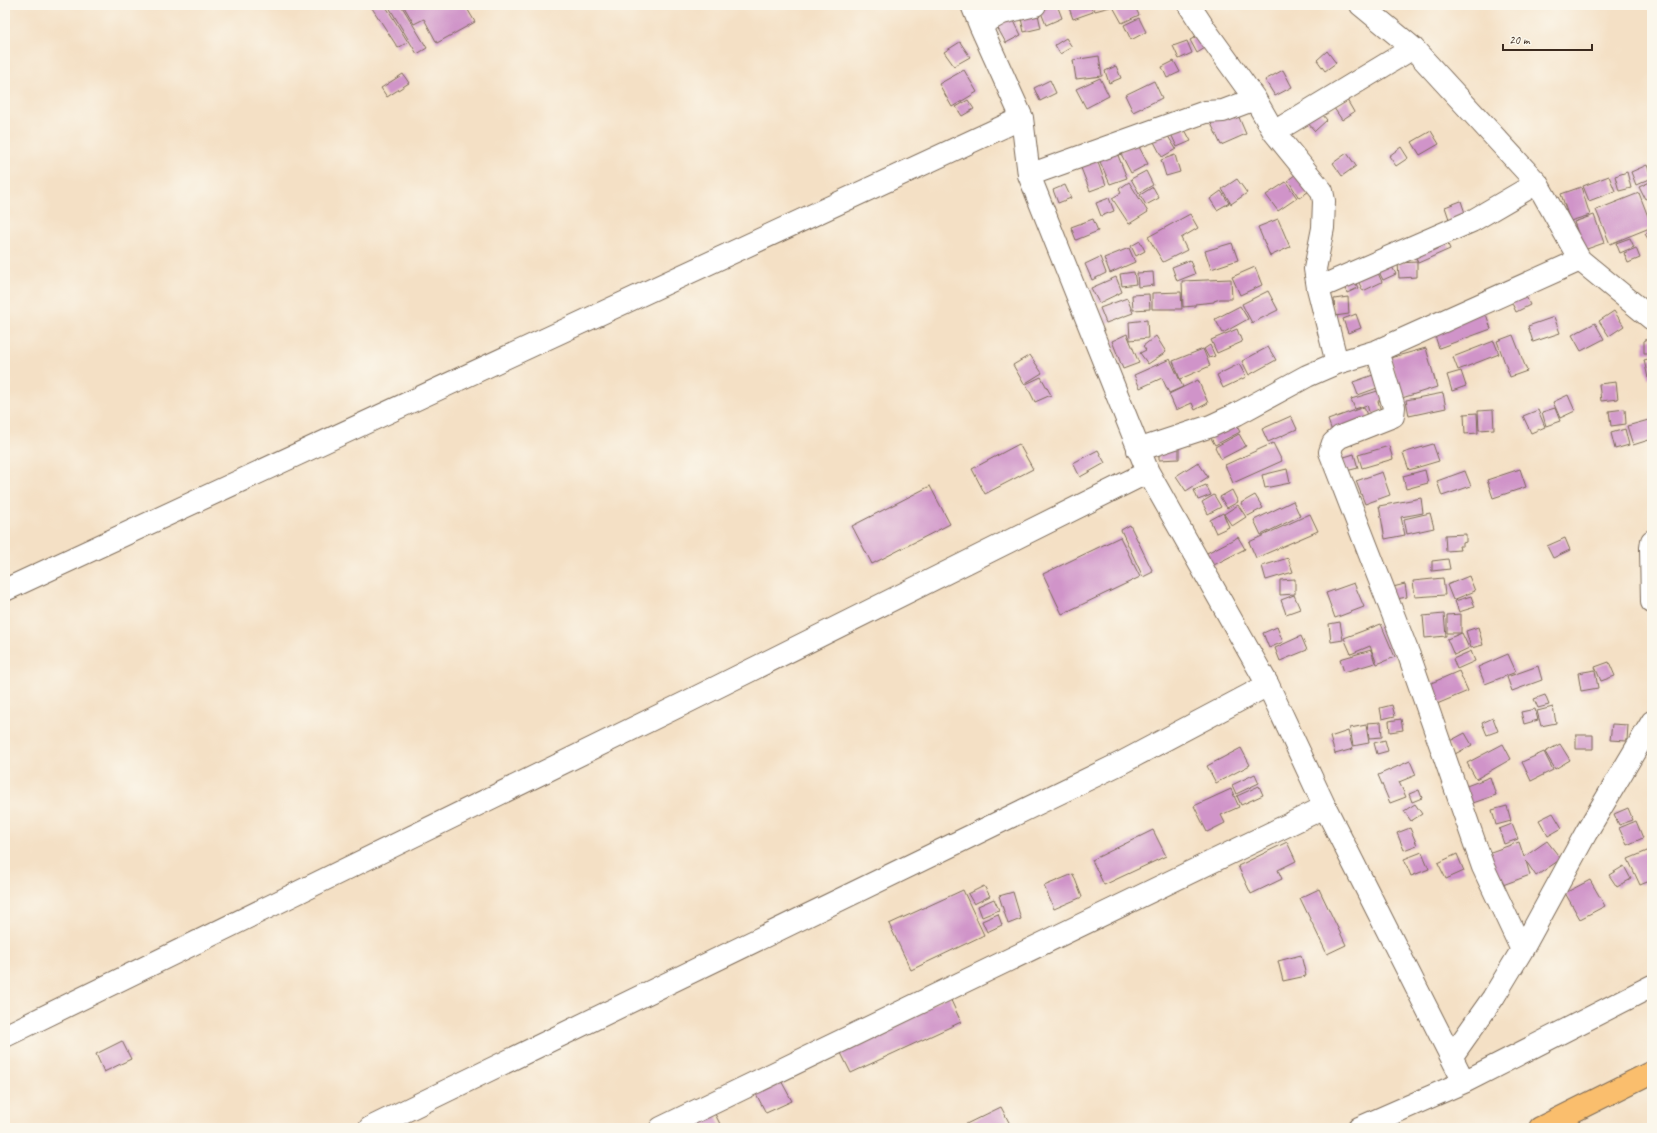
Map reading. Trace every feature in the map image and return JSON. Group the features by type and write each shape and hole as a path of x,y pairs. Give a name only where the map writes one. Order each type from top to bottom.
{"highway":[{"path":"1540,1128 1652,1072"}],"street":[{"path":"972,5 1022,118 1029,175 1148,472 1268,685 1325,808 1464,1082"},
{"path":"980,25 1002,13 1035,5"},
{"path":"1189,5 1255,98 1274,132 1322,191 1324,201 1323,228 1315,269 1318,288 1337,363"},
{"path":"1361,5 1413,48 1537,183 1580,260 1652,319"},
{"path":"1274,132 1413,48"},
{"path":"1029,175 1205,112 1223,111 1255,98"},
{"path":"5,590 1022,118"},
{"path":"1318,288 1472,221 1537,183"},
{"path":"1138,450 1211,426 1237,414 1307,376 1337,363 1377,351 1580,260"},
{"path":"1377,351 1395,412 1393,416 1340,437 1333,443 1330,452 1410,658 1483,867 1522,950"},
{"path":"5,1036 687,702 1148,472"},
{"path":"1652,541 1652,602"},
{"path":"370,1128 1121,763 1268,685"},
{"path":"1452,1056 1493,998 1522,950 1586,833 1652,722"},
{"path":"661,1128 1325,808"},
{"path":"1359,1128 1464,1082 1652,986"}],"building":[{"path":"370,5 385,5 408,42 398,48"},
{"path":"392,5 401,5 427,48 417,54 389,7"},
{"path":"403,5 465,5 475,22 437,43 424,19 414,24"},
{"path":"1051,5 1057,5 1062,18 1046,25 1040,10"},
{"path":"1068,5 1090,5 1093,12 1073,19"},
{"path":"1093,5 1109,5 1110,7 1095,11"},
{"path":"1112,5 1134,5 1139,15 1122,23"},
{"path":"1037,10 1041,28 1024,32 1020,14"},
{"path":"1012,17 1021,35 1006,43 996,25"},
{"path":"1139,18 1146,32 1131,40 1124,25"},
{"path":"1203,33 1210,45 1197,53 1190,40"},
{"path":"1066,38 1072,47 1060,54 1055,45"},
{"path":"1187,41 1192,53 1179,59 1173,46"},
{"path":"960,42 970,57 954,66 944,52"},
{"path":"1327,51 1336,63 1325,71 1317,60"},
{"path":"1099,56 1102,76 1076,79 1073,60"},
{"path":"1174,61 1180,72 1167,78 1162,67"},
{"path":"1116,66 1121,78 1109,83 1105,71"},
{"path":"964,70 977,92 952,107 939,84"},
{"path":"1283,70 1292,87 1275,96 1265,80"},
{"path":"403,74 409,83 387,97 381,88"},
{"path":"1100,78 1109,96 1086,108 1076,89"},
{"path":"1050,80 1056,93 1040,101 1034,88"},
{"path":"1154,81 1162,98 1133,112 1125,95"},
{"path":"968,100 974,109 962,116 956,107"},
{"path":"1347,100 1354,112 1342,120 1334,108"},
{"path":"1318,109 1327,120 1315,131 1305,120"},
{"path":"1238,115 1246,134 1221,145 1209,119"},
{"path":"1184,128 1191,141 1177,147 1171,134"},
{"path":"1431,131 1439,144 1420,155 1412,142"},
{"path":"1166,133 1176,149 1162,157 1153,140"},
{"path":"1137,143 1148,164 1131,173 1120,152"},
{"path":"1401,147 1408,158 1396,166 1389,156"},
{"path":"1115,148 1127,178 1110,184 1097,155"},
{"path":"1347,153 1356,166 1342,176 1333,163"},
{"path":"1175,155 1180,172 1166,176 1161,160"},
{"path":"1096,157 1106,185 1090,191 1079,163"},
{"path":"1647,165 1652,178 1636,185 1631,172"},
{"path":"1303,169 1315,187 1299,198 1288,180"},
{"path":"1146,171 1153,185 1139,193 1131,179"},
{"path":"1627,172 1631,188 1619,191 1615,176"},
{"path":"1609,176 1615,191 1589,201 1583,186"},
{"path":"1237,179 1247,193 1231,204 1222,189"},
{"path":"1652,181 1652,196 1645,199 1639,187"},
{"path":"1129,182 1148,212 1129,224 1112,198 1121,193 1119,189"},
{"path":"1286,182 1297,198 1278,211 1266,195"},
{"path":"1065,185 1071,198 1058,203 1053,190"},
{"path":"1153,187 1159,198 1146,205 1140,195"},
{"path":"1581,187 1590,215 1570,221 1561,194"},
{"path":"1221,191 1229,203 1217,210 1210,199"},
{"path":"1639,193 1652,227 1610,244 1596,210"},
{"path":"1109,198 1114,211 1101,216 1096,203"},
{"path":"1461,201 1467,219 1451,225 1445,207"},
{"path":"1190,214 1198,228 1181,238 1187,250 1163,262 1148,237"},
{"path":"1594,215 1604,243 1584,250 1574,222"},
{"path":"1093,219 1098,231 1076,240 1071,227"},
{"path":"1278,219 1290,247 1270,256 1258,227"},
{"path":"1652,230 1652,245 1645,234"},
{"path":"1444,235 1450,249 1418,263 1412,248"},
{"path":"1630,238 1634,247 1620,253 1616,243"},
{"path":"1140,241 1145,251 1136,256 1131,246"},
{"path":"1232,243 1238,260 1211,269 1205,251"},
{"path":"1129,248 1135,262 1110,273 1104,258"},
{"path":"1636,248 1640,258 1628,263 1624,253"},
{"path":"1100,257 1106,273 1092,280 1085,264"},
{"path":"1387,258 1396,274 1383,280 1375,264"},
{"path":"1190,260 1195,274 1177,281 1172,267"},
{"path":"1417,262 1417,277 1399,278 1398,263"},
{"path":"1374,264 1382,282 1363,291 1354,273"},
{"path":"1255,267 1262,285 1240,295 1232,277"},
{"path":"1134,272 1136,284 1122,286 1120,274"},
{"path":"1153,272 1154,285 1138,287 1137,273"},
{"path":"1352,275 1358,288 1347,293 1341,280"},
{"path":"1116,277 1122,292 1099,303 1091,288"},
{"path":"1231,279 1232,299 1220,299 1214,302 1183,307 1182,281"},
{"path":"1268,291 1278,310 1252,323 1242,304"},
{"path":"1181,292 1182,309 1152,309 1152,293"},
{"path":"1524,292 1530,305 1516,312 1510,299"},
{"path":"1149,294 1150,309 1133,310 1132,295"},
{"path":"1348,297 1349,314 1335,316 1334,299"},
{"path":"1127,298 1133,313 1106,323 1100,308"},
{"path":"1240,306 1248,319 1223,333 1215,319"},
{"path":"1485,311 1491,329 1439,348 1433,330"},
{"path":"1614,311 1624,326 1609,336 1599,321"},
{"path":"1356,314 1361,328 1348,333 1343,319"},
{"path":"1554,317 1560,333 1533,342 1528,326"},
{"path":"1147,320 1148,338 1130,340 1129,322"},
{"path":"1595,323 1604,339 1581,351 1572,335"},
{"path":"1237,329 1242,342 1217,353 1211,340"},
{"path":"1127,334 1139,363 1123,369 1112,341"},
{"path":"1513,335 1527,371 1510,377 1497,341"},
{"path":"1156,336 1166,352 1148,364 1140,353 1146,350 1143,346"},
{"path":"1652,339 1652,353 1644,353 1644,340"},
{"path":"1494,341 1499,354 1458,370 1453,357"},
{"path":"1210,345 1215,356 1209,358 1204,349"},
{"path":"1268,347 1276,360 1249,375 1242,361"},
{"path":"1426,348 1437,387 1402,398 1390,358"},
{"path":"1203,349 1210,366 1180,379 1173,361"},
{"path":"1030,355 1042,373 1024,384 1013,365"},
{"path":"1652,358 1652,377 1648,378 1644,360"},
{"path":"1170,359 1183,387 1169,393 1162,378 1140,388 1134,375"},
{"path":"1239,364 1246,377 1223,388 1217,375"},
{"path":"1461,371 1466,386 1452,391 1447,375"},
{"path":"1376,374 1380,387 1358,395 1353,382"},
{"path":"1041,377 1051,395 1035,402 1026,384"},
{"path":"1198,380 1208,403 1195,410 1192,403 1176,410 1169,394"},
{"path":"1616,382 1618,399 1601,401 1599,384"},
{"path":"1381,390 1384,400 1378,401 1381,411 1370,415 1367,405 1355,409 1351,399"},
{"path":"1443,393 1446,408 1409,416 1406,400"},
{"path":"1568,395 1575,411 1560,418 1553,402"},
{"path":"1364,407 1370,424 1334,437 1328,420"},
{"path":"1555,408 1560,421 1546,426 1542,412"},
{"path":"1625,409 1626,424 1611,426 1609,411"},
{"path":"1493,410 1494,429 1479,430 1478,411"},
{"path":"1538,410 1545,427 1531,433 1523,416"},
{"path":"1477,413 1478,433 1465,434 1464,414"},
{"path":"1291,416 1297,429 1268,442 1262,429"},
{"path":"1233,419 1240,432 1215,445 1208,433"},
{"path":"1652,419 1652,439 1633,445 1627,426"},
{"path":"1625,429 1629,445 1615,449 1611,433"},
{"path":"1239,434 1246,446 1221,459 1215,447"},
{"path":"1273,443 1282,461 1233,483 1225,465"},
{"path":"1019,444 1033,469 985,494 972,469"},
{"path":"1433,444 1439,461 1409,470 1403,453"},
{"path":"1159,445 1179,445 1179,459 1159,460"},
{"path":"1389,446 1393,459 1362,468 1358,455"},
{"path":"1098,450 1105,463 1080,477 1073,463"},
{"path":"1354,454 1358,468 1346,471 1341,458"},
{"path":"1198,462 1208,477 1186,491 1176,476"},
{"path":"1287,469 1290,483 1265,488 1262,475"},
{"path":"1520,469 1526,487 1493,498 1487,480"},
{"path":"1425,470 1428,483 1406,489 1403,476"},
{"path":"1465,471 1471,486 1442,496 1437,481"},
{"path":"1382,472 1390,495 1365,504 1356,481"},
{"path":"1206,485 1211,495 1198,500 1194,490"},
{"path":"930,486 950,524 872,564 852,526"},
{"path":"1232,490 1238,502 1227,508 1220,497"},
{"path":"1214,495 1221,507 1208,514 1202,502"},
{"path":"1255,495 1263,508 1248,516 1241,503"},
{"path":"1421,498 1423,513 1401,517 1405,535 1385,539 1379,506"},
{"path":"1293,501 1300,516 1261,535 1254,520"},
{"path":"1238,505 1246,517 1232,526 1224,514"},
{"path":"1223,513 1229,527 1216,533 1210,520"},
{"path":"1430,513 1434,528 1407,534 1404,519"},
{"path":"1310,514 1318,531 1256,558 1249,542"},
{"path":"1130,525 1153,572 1143,577 1121,530"},
{"path":"1466,534 1466,542 1463,543 1463,546 1459,546 1460,550 1446,551 1445,535"},
{"path":"1120,537 1140,577 1062,614 1043,574"},
{"path":"1238,537 1245,549 1210,567 1203,555"},
{"path":"1565,538 1570,550 1553,558 1547,546"},
{"path":"1288,558 1293,572 1266,580 1262,566"},
{"path":"1448,559 1450,569 1432,571 1432,561"},
{"path":"1469,576 1475,591 1453,600 1447,585"},
{"path":"1443,578 1445,595 1415,597 1413,581"},
{"path":"1295,579 1295,594 1280,595 1280,580"},
{"path":"1354,583 1364,607 1335,618 1326,593"},
{"path":"1405,584 1407,597 1391,600 1389,588"},
{"path":"1294,595 1300,609 1286,614 1281,600"},
{"path":"1471,596 1475,607 1459,612 1455,601"},
{"path":"1444,614 1446,636 1425,638 1423,616"},
{"path":"1461,614 1461,633 1447,633 1447,615"},
{"path":"1340,622 1343,640 1331,642 1329,624"},
{"path":"1381,624 1395,657 1377,664 1370,646 1351,654 1344,638"},
{"path":"1277,627 1283,642 1269,648 1263,633"},
{"path":"1478,627 1483,645 1471,648 1466,631"},
{"path":"1462,633 1469,648 1454,655 1447,639"},
{"path":"1301,636 1307,650 1280,661 1275,648"},
{"path":"1371,650 1375,663 1344,672 1340,659"},
{"path":"1471,651 1475,661 1457,669 1453,659"},
{"path":"1508,654 1516,672 1485,684 1478,667"},
{"path":"1609,662 1615,676 1601,681 1595,667"},
{"path":"1538,666 1542,680 1512,691 1507,677"},
{"path":"1595,670 1598,688 1581,691 1578,673"},
{"path":"1459,671 1468,691 1437,704 1429,684"},
{"path":"1545,695 1549,705 1538,708 1534,699"},
{"path":"1392,705 1395,716 1382,719 1380,708"},
{"path":"1553,707 1556,723 1541,726 1537,711"},
{"path":"1535,709 1538,720 1524,724 1521,712"},
{"path":"1493,718 1498,731 1487,735 1482,723"},
{"path":"1401,719 1403,730 1390,732 1389,721"},
{"path":"1381,722 1382,737 1369,738 1367,723"},
{"path":"1612,724 1628,725 1627,741 1610,740"},
{"path":"1366,725 1369,743 1353,746 1350,728"},
{"path":"1348,731 1353,749 1335,754 1330,737"},
{"path":"1465,733 1472,745 1455,754 1448,742"},
{"path":"1576,735 1593,735 1593,749 1576,749"},
{"path":"1385,740 1388,751 1377,754 1374,743"},
{"path":"1503,744 1511,759 1476,779 1467,763"},
{"path":"1560,744 1570,760 1555,769 1545,752"},
{"path":"1241,748 1250,765 1216,783 1207,766"},
{"path":"1544,752 1553,770 1531,781 1522,762"},
{"path":"1410,761 1416,775 1399,782 1406,797 1390,803 1378,775"},
{"path":"1255,774 1259,783 1236,794 1232,785"},
{"path":"1490,777 1496,795 1470,804 1464,787"},
{"path":"1259,786 1263,795 1241,805 1237,796"},
{"path":"1231,789 1239,807 1221,815 1225,823 1207,832 1194,806"},
{"path":"1419,790 1422,798 1412,802 1409,794"},
{"path":"1415,804 1422,814 1411,821 1404,811"},
{"path":"1507,806 1511,821 1496,825 1492,810"},
{"path":"1628,808 1633,820 1619,825 1614,814"},
{"path":"1553,813 1562,828 1548,836 1539,820"},
{"path":"1636,821 1643,838 1627,845 1619,828"},
{"path":"1512,824 1518,839 1504,844 1499,829"},
{"path":"1410,828 1417,845 1404,850 1397,833"},
{"path":"1153,830 1166,856 1104,885 1092,860"},
{"path":"1547,841 1561,859 1536,876 1526,861 1530,875 1500,886 1488,853 1519,842 1524,857"},
{"path":"1287,842 1296,861 1278,870 1282,879 1251,894 1238,866"},
{"path":"1652,849 1652,880 1640,885 1628,859"},
{"path":"1422,852 1429,869 1411,876 1404,859"},
{"path":"1457,854 1464,871 1446,879 1438,863"},
{"path":"1624,866 1631,879 1617,887 1609,875"},
{"path":"1073,874 1082,897 1054,909 1044,886"},
{"path":"1590,880 1605,906 1580,919 1565,893"},
{"path":"984,886 990,896 974,904 968,894"},
{"path":"1319,889 1346,945 1327,954 1300,898"},
{"path":"963,890 984,935 911,970 889,924"},
{"path":"1013,892 1021,919 1008,924 999,896"},
{"path":"994,899 999,910 982,917 978,906"},
{"path":"998,914 1002,925 987,932 982,921"},
{"path":"1301,955 1306,976 1283,981 1278,961"},
{"path":"949,996 961,1022 851,1073 838,1047"},
{"path":"122,1041 131,1059 104,1072 96,1054"},
{"path":"778,1075 792,1101 766,1113 753,1088"},
{"path":"1001,1107 1012,1128 958,1128"},
{"path":"715,1114 722,1128 686,1128"}]}
